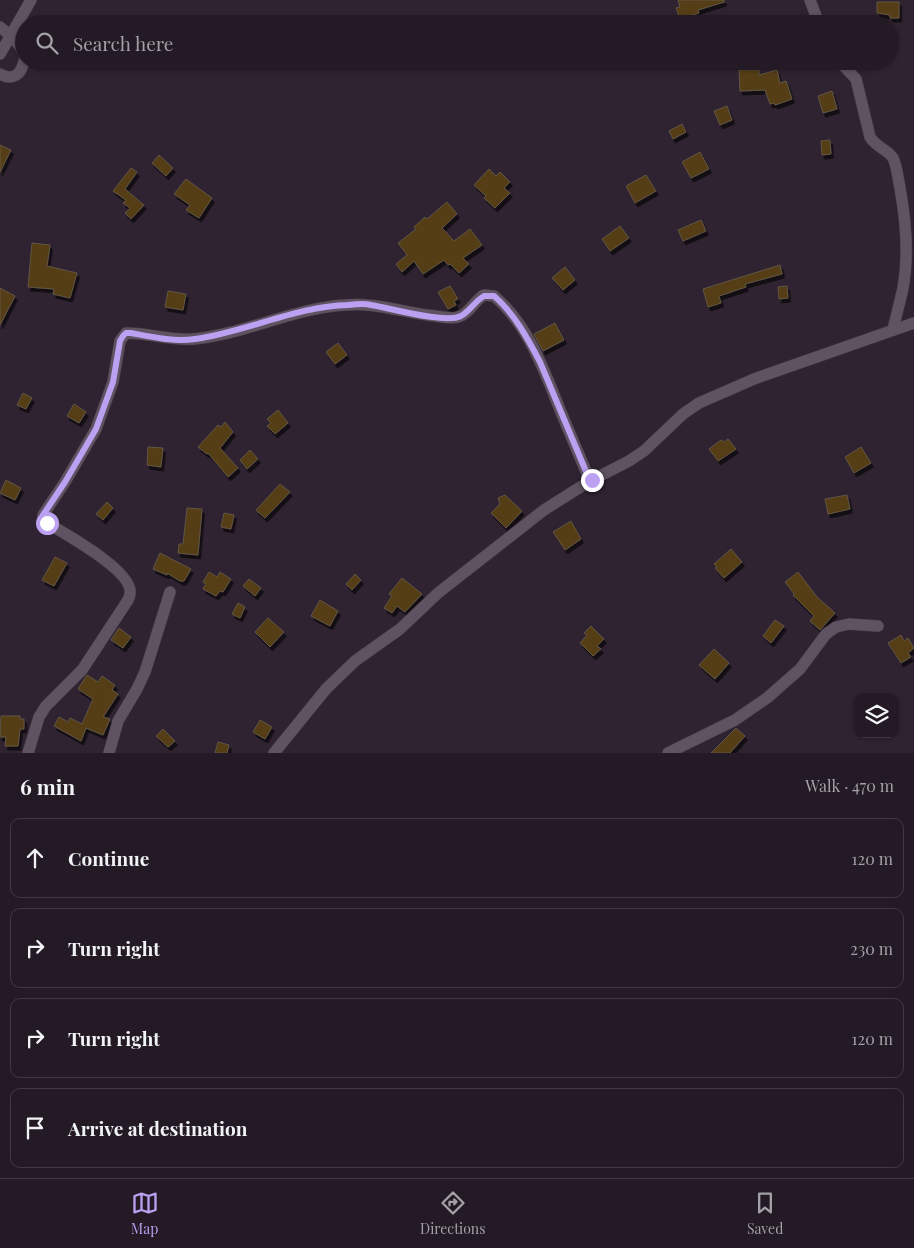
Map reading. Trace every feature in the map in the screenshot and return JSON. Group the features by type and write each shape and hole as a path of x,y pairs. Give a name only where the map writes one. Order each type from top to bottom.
{"street":[{"path":"22,15 31,0"},
{"path":"810,0 816,15"},
{"path":"0,27 15,40"},
{"path":"0,54 15,28"},
{"path":"0,74 9,78 17,75 22,70"},
{"path":"848,70 856,79 870,138 874,144 893,158 904,208 906,263 903,288 893,330"},
{"path":"28,753 39,717 46,706 82,670 128,600 131,592 129,585 112,565 43,519 43,515 96,429 113,382 120,341 126,333 163,339 195,339 321,308 345,305 369,304 418,315 451,318 459,317 484,296 494,296 520,327 540,362 590,481"},
{"path":"274,753 339,675 400,629 438,593 544,510 590,481 644,451 683,414 699,403 754,379 914,323"},
{"path":"109,753 118,720 145,672 170,592"},
{"path":"668,753 735,720 767,698 800,669 826,634 836,627 849,624 878,626"}],"building":[{"path":"678,0 724,0 724,2 698,10 699,13 693,15 679,15 676,8 680,7"},
{"path":"877,2 899,2 899,15 877,13"},
{"path":"739,70 759,70 759,75 777,70 780,83 786,81 792,99 775,105 774,103 770,104 765,90 740,91"},
{"path":"832,91 837,109 823,113 818,96"},
{"path":"727,106 732,120 720,125 714,111"},
{"path":"682,124 686,132 673,139 669,131"},
{"path":"830,140 831,154 822,155 821,141"},
{"path":"0,145 11,150 0,172"},
{"path":"700,152 709,169 691,178 682,162"},
{"path":"159,155 173,168 166,176 152,163"},
{"path":"131,168 137,172 125,189 144,205 131,219 125,213 130,208 123,203 126,200 113,191"},
{"path":"489,169 496,176 500,172 510,182 504,188 510,193 495,208 474,185"},
{"path":"646,175 656,191 635,203 626,186"},
{"path":"186,179 212,198 199,218 186,210 190,205 174,194"},
{"path":"447,202 457,214 442,228 454,241 470,229 482,245 463,258 469,264 459,273 444,260 423,274 414,261 402,272 396,264 407,255 398,243 416,229 414,227 425,217 427,219"},
{"path":"701,220 706,231 683,241 678,230"},
{"path":"620,226 629,238 610,251 602,239"},
{"path":"32,243 50,245 47,266 77,273 70,298 53,294 54,289 28,287"},
{"path":"780,265 782,274 745,284 746,287 719,296 721,303 708,307 703,289"},
{"path":"565,267 575,280 563,290 552,278"},
{"path":"450,286 458,299 454,301 456,305 448,309 438,292"},
{"path":"787,286 788,298 779,299 778,287"},
{"path":"0,288 15,296 0,325"},
{"path":"168,291 186,294 183,310 165,307"},
{"path":"555,323 564,340 543,351 534,334"},
{"path":"338,343 347,355 335,364 326,352"},
{"path":"23,393 32,398 26,409 17,405"},
{"path":"74,404 86,412 79,423 67,416"},
{"path":"278,410 288,423 275,434 267,426 271,423 267,419"},
{"path":"225,422 233,432 220,448 238,468 228,477 208,453 198,447 218,425 221,427"},
{"path":"728,439 736,449 718,461 709,449 721,440 724,442"},
{"path":"148,447 163,448 161,467 147,465"},
{"path":"861,447 871,463 854,473 845,457"},
{"path":"250,450 258,459 247,469 240,460"},
{"path":"6,480 21,488 15,500 0,493"},
{"path":"280,484 290,492 265,518 256,510"},
{"path":"505,495 522,511 506,528 491,513 500,504 498,498"},
{"path":"847,495 850,509 828,514 825,499"},
{"path":"107,502 113,508 103,520 96,514"},
{"path":"187,508 202,509 198,555 178,553 179,544 183,544"},
{"path":"224,513 234,515 231,529 221,527"},
{"path":"571,521 581,539 565,550 553,532"},
{"path":"731,549 742,562 724,578 715,568 717,567 714,564"},
{"path":"160,553 191,569 184,581 153,569"},
{"path":"55,557 67,563 54,586 42,580"},
{"path":"209,572 217,577 220,572 231,579 223,592 220,591 216,596 203,589 206,584 203,582"},
{"path":"798,572 817,597 835,613 820,630 810,621 814,616 793,595 785,582"},
{"path":"355,574 361,580 352,590 346,584"},
{"path":"402,578 422,594 405,612 397,606 392,613 384,608 392,596 389,594"},
{"path":"249,579 261,588 255,596 243,586"},
{"path":"320,600 338,611 330,626 311,616"},
{"path":"238,603 245,607 240,618 232,614"},
{"path":"268,618 284,632 270,647 255,632"},
{"path":"775,620 784,626 771,643 763,636"},
{"path":"591,626 604,639 597,646 601,649 593,656 580,643 587,635 584,633"},
{"path":"119,628 131,637 123,648 111,640"},
{"path":"901,635 904,641 908,638 914,648 908,653 911,657 901,663 888,643"},
{"path":"714,649 729,663 715,679 699,665"},
{"path":"87,675 98,682 102,676 115,685 112,690 118,694 103,717 110,719 103,735 86,728 81,741 54,726 59,717 68,722 70,718 82,724 93,699 78,689"},
{"path":"1,716 20,716 20,719 24,719 24,729 20,729 18,746 5,746 6,737 0,737"},
{"path":"260,720 272,727 265,739 253,732"},
{"path":"736,728 745,736 730,753 711,753"},
{"path":"163,729 175,741 168,747 156,736"},
{"path":"218,742 229,745 227,753 215,753"}],"route":[{"path":"47,523 43,519 46,509 65,482 96,429 113,382 120,341 126,333 163,339 195,339 321,308 345,305 369,304 418,315 451,318 459,317 480,298 489,295 494,296 520,327 531,345 590,481 592,480"}]}
